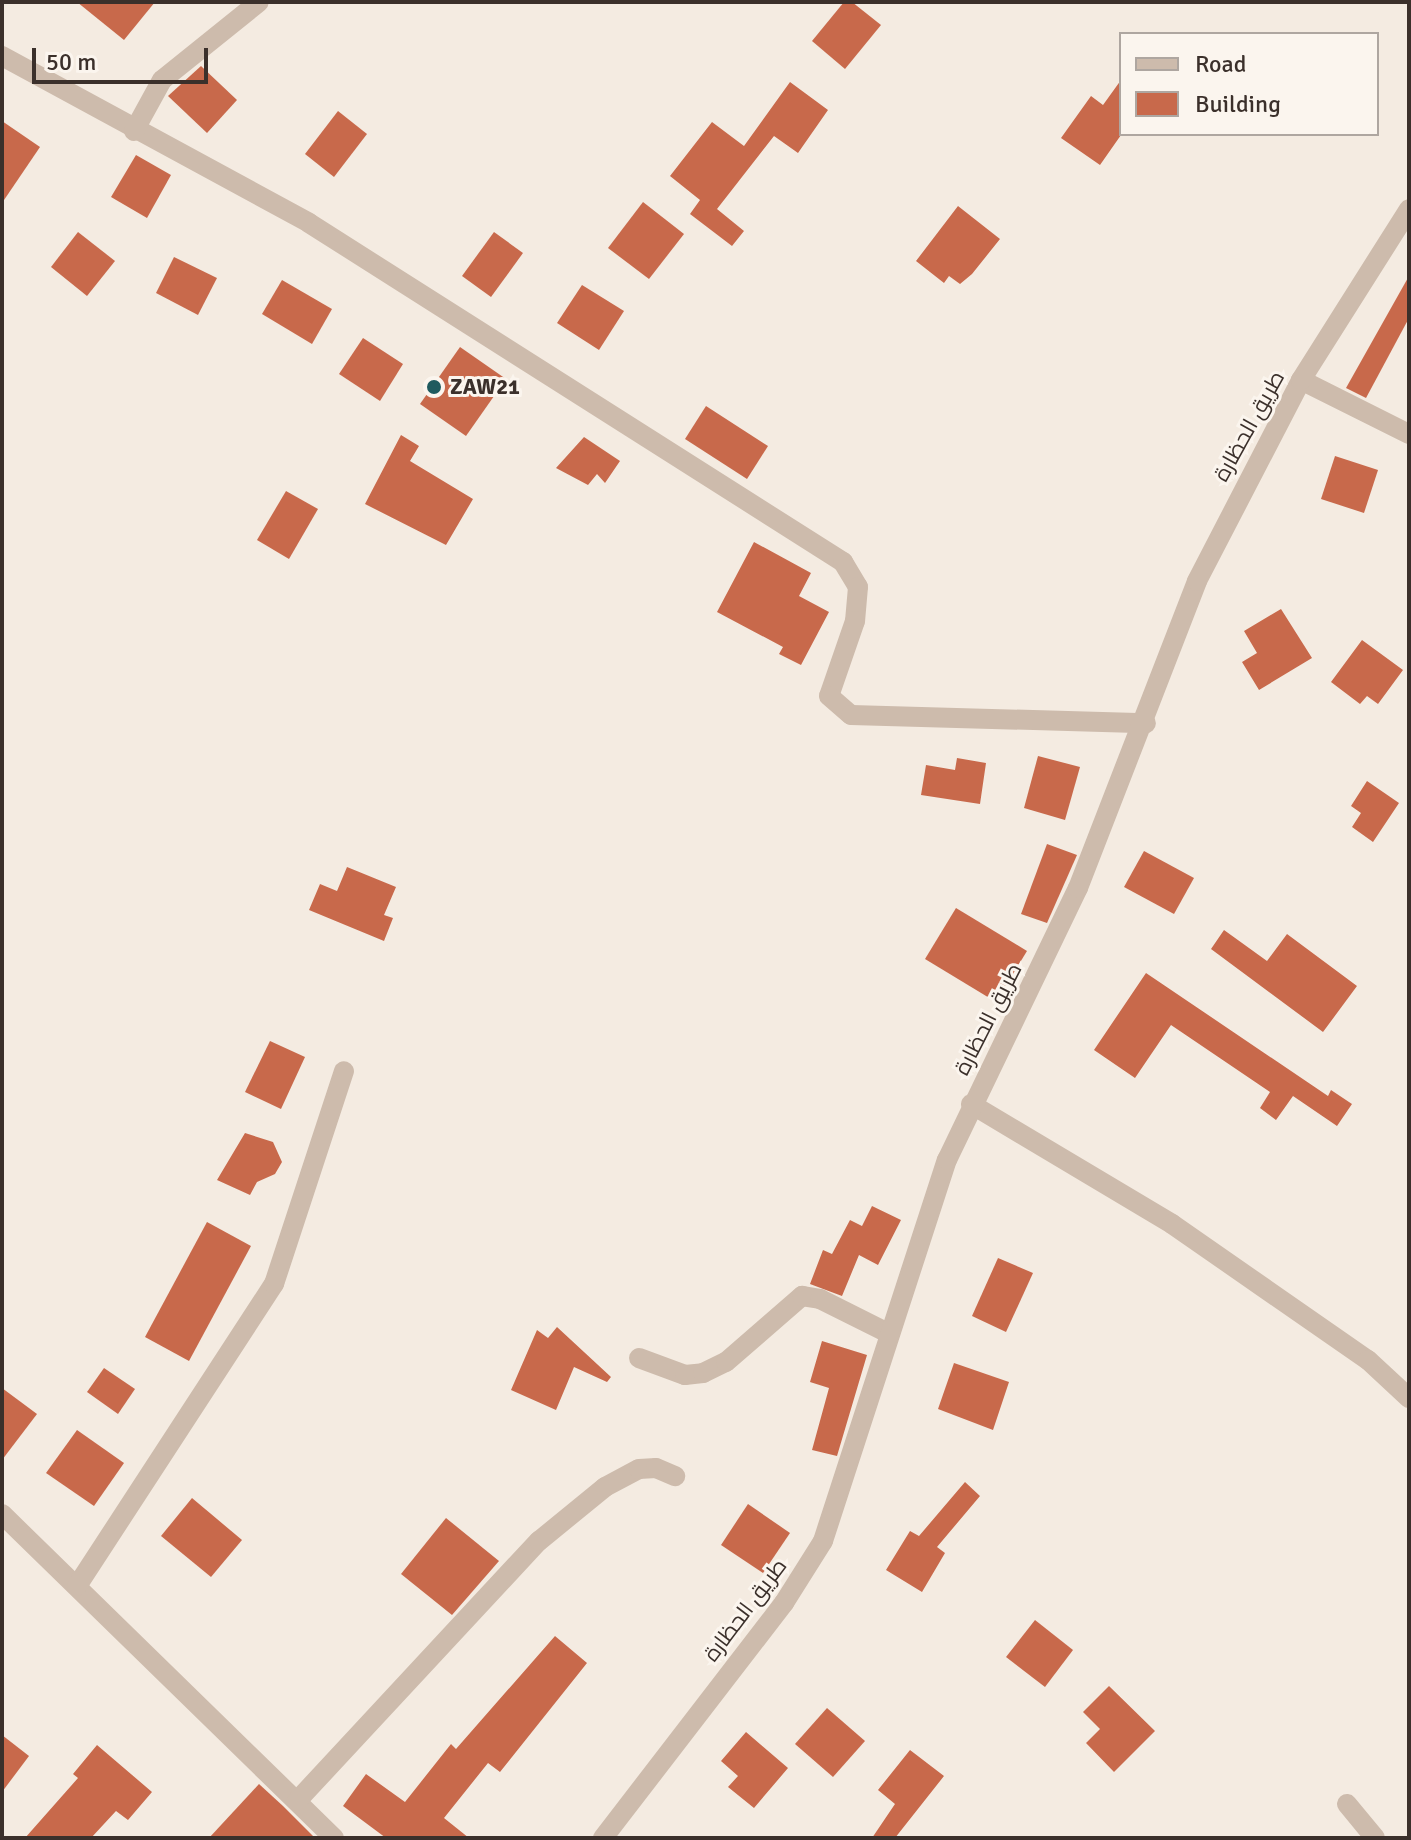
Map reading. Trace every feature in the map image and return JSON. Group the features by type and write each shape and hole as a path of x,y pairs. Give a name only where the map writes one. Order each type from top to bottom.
{"street":[{"path":"134,131 162,80 259,2"},
{"path":"2,56 134,131 309,223 843,562 858,587 855,621 829,696 851,715 1146,723"},
{"name":"طريق الحظارة","path":"603,1838 811,1563 841,1496 926,1217 971,1104 1078,888 1146,723 1197,581 1301,380 1409,209"},
{"path":"1301,380 1409,434"},
{"path":"77,1586 274,1284 344,1071"},
{"path":"971,1104 1172,1224 1368,1360 1409,1398"},
{"path":"639,1358 685,1375 703,1373 726,1362 802,1296 820,1299 890,1334"},
{"path":"297,1801 539,1541 605,1487 639,1469 656,1468 675,1476"},
{"path":"2,1514 334,1838"},
{"path":"1347,1804 1375,1838"}],"building":[{"path":"77,2 155,2 124,40"},
{"path":"844,2 852,2 881,25 845,69 812,41"},
{"path":"201,66 237,100 207,133 168,96"},
{"path":"790,82 828,110 798,153 774,136 717,209 744,231 732,246 690,214 700,200 670,176 712,122 744,146"},
{"path":"1119,83 1120,136 1100,165 1061,138 1091,96 1103,105"},
{"path":"338,111 367,134 334,177 305,154"},
{"path":"2,121 40,147 2,203"},
{"path":"136,155 171,175 147,218 111,197"},
{"path":"643,202 684,234 649,279 608,248"},
{"path":"958,206 1000,239 960,284 949,276 944,283 916,261"},
{"path":"78,232 115,261 87,296 51,267"},
{"path":"494,232 523,253 491,297 462,276"},
{"path":"174,257 217,278 198,315 156,293"},
{"path":"1409,276 1409,318 1366,398 1346,388"},
{"path":"282,280 332,309 312,344 262,314"},
{"path":"582,285 624,311 599,350 557,323"},
{"path":"363,338 403,364 380,401 339,374"},
{"path":"460,347 506,379 466,436 420,404"},
{"path":"706,406 768,446 747,479 685,439"},
{"path":"401,435 419,446 410,461 473,499 446,545 365,504"},
{"path":"584,437 620,461 605,483 597,474 588,485 556,468"},
{"path":"1335,456 1378,470 1364,513 1321,499"},
{"path":"286,491 318,509 289,559 257,540"},
{"path":"754,542 811,573 799,596 829,612 801,665 779,654 783,647 717,612"},
{"path":"1281,609 1312,658 1259,690 1242,662 1257,653 1244,631"},
{"path":"1362,640 1403,670 1378,704 1367,696 1360,704 1331,682"},
{"path":"1038,756 1080,767 1065,820 1024,808"},
{"path":"957,758 986,763 980,804 921,795 926,765 955,770"},
{"path":"1367,781 1399,803 1373,842 1352,827 1361,813 1351,806"},
{"path":"1047,844 1077,855 1047,923 1021,914"},
{"path":"1144,851 1194,878 1174,914 1124,887"},
{"path":"347,867 396,887 384,915 393,918 384,941 309,910 320,884 337,891"},
{"path":"956,908 1027,951 996,1002 925,959"},
{"path":"1224,930 1267,961 1287,934 1357,986 1323,1032 1211,949"},
{"path":"1146,973 1328,1096 1331,1090 1352,1104 1337,1126 1293,1096 1276,1120 1260,1108 1270,1092 1171,1025 1135,1078 1094,1050"},
{"path":"270,1041 305,1057 281,1109 245,1092"},
{"path":"245,1133 273,1142 282,1162 275,1174 257,1182 250,1195 217,1180"},
{"path":"872,1206 901,1220 878,1265 859,1255 842,1296 810,1284 823,1250 832,1254 850,1220 862,1226"},
{"path":"207,1222 251,1246 189,1361 145,1337"},
{"path":"998,1258 1033,1273 1006,1332 972,1316"},
{"path":"557,1327 611,1377 607,1382 574,1367 556,1410 511,1390 537,1330 548,1338"},
{"path":"822,1341 867,1355 837,1456 812,1450 829,1388 810,1382"},
{"path":"954,1363 1009,1382 993,1430 938,1409"},
{"path":"104,1368 135,1389 118,1414 87,1392"},
{"path":"2,1388 37,1414 2,1460"},
{"path":"77,1430 124,1463 94,1506 46,1473"},
{"path":"965,1482 980,1496 937,1547 945,1553 922,1592 886,1570 910,1531 919,1536"},
{"path":"192,1498 242,1540 211,1577 161,1536"},
{"path":"748,1504 790,1533 763,1573 721,1545"},
{"path":"446,1518 499,1561 452,1615 401,1574"},
{"path":"1035,1620 1073,1650 1045,1687 1006,1657"},
{"path":"555,1636 587,1663 500,1772 488,1763 444,1818 469,1838 386,1838 343,1806 366,1774 405,1802 451,1744 456,1749"},
{"path":"1109,1686 1155,1731 1114,1772 1086,1743 1100,1729 1083,1712"},
{"path":"827,1708 865,1741 833,1777 795,1744"},
{"path":"746,1732 788,1768 754,1808 728,1787 738,1776 721,1761"},
{"path":"2,1735 29,1756 2,1792"},
{"path":"97,1745 152,1792 128,1820 116,1811 91,1838 25,1838 78,1778 73,1774"},
{"path":"910,1750 944,1776 895,1838 872,1838 895,1804 878,1790"},
{"path":"259,1784 283,1806 315,1838 209,1838"}],"place":[{"name":"ZAW21","path":"434,387"}]}
